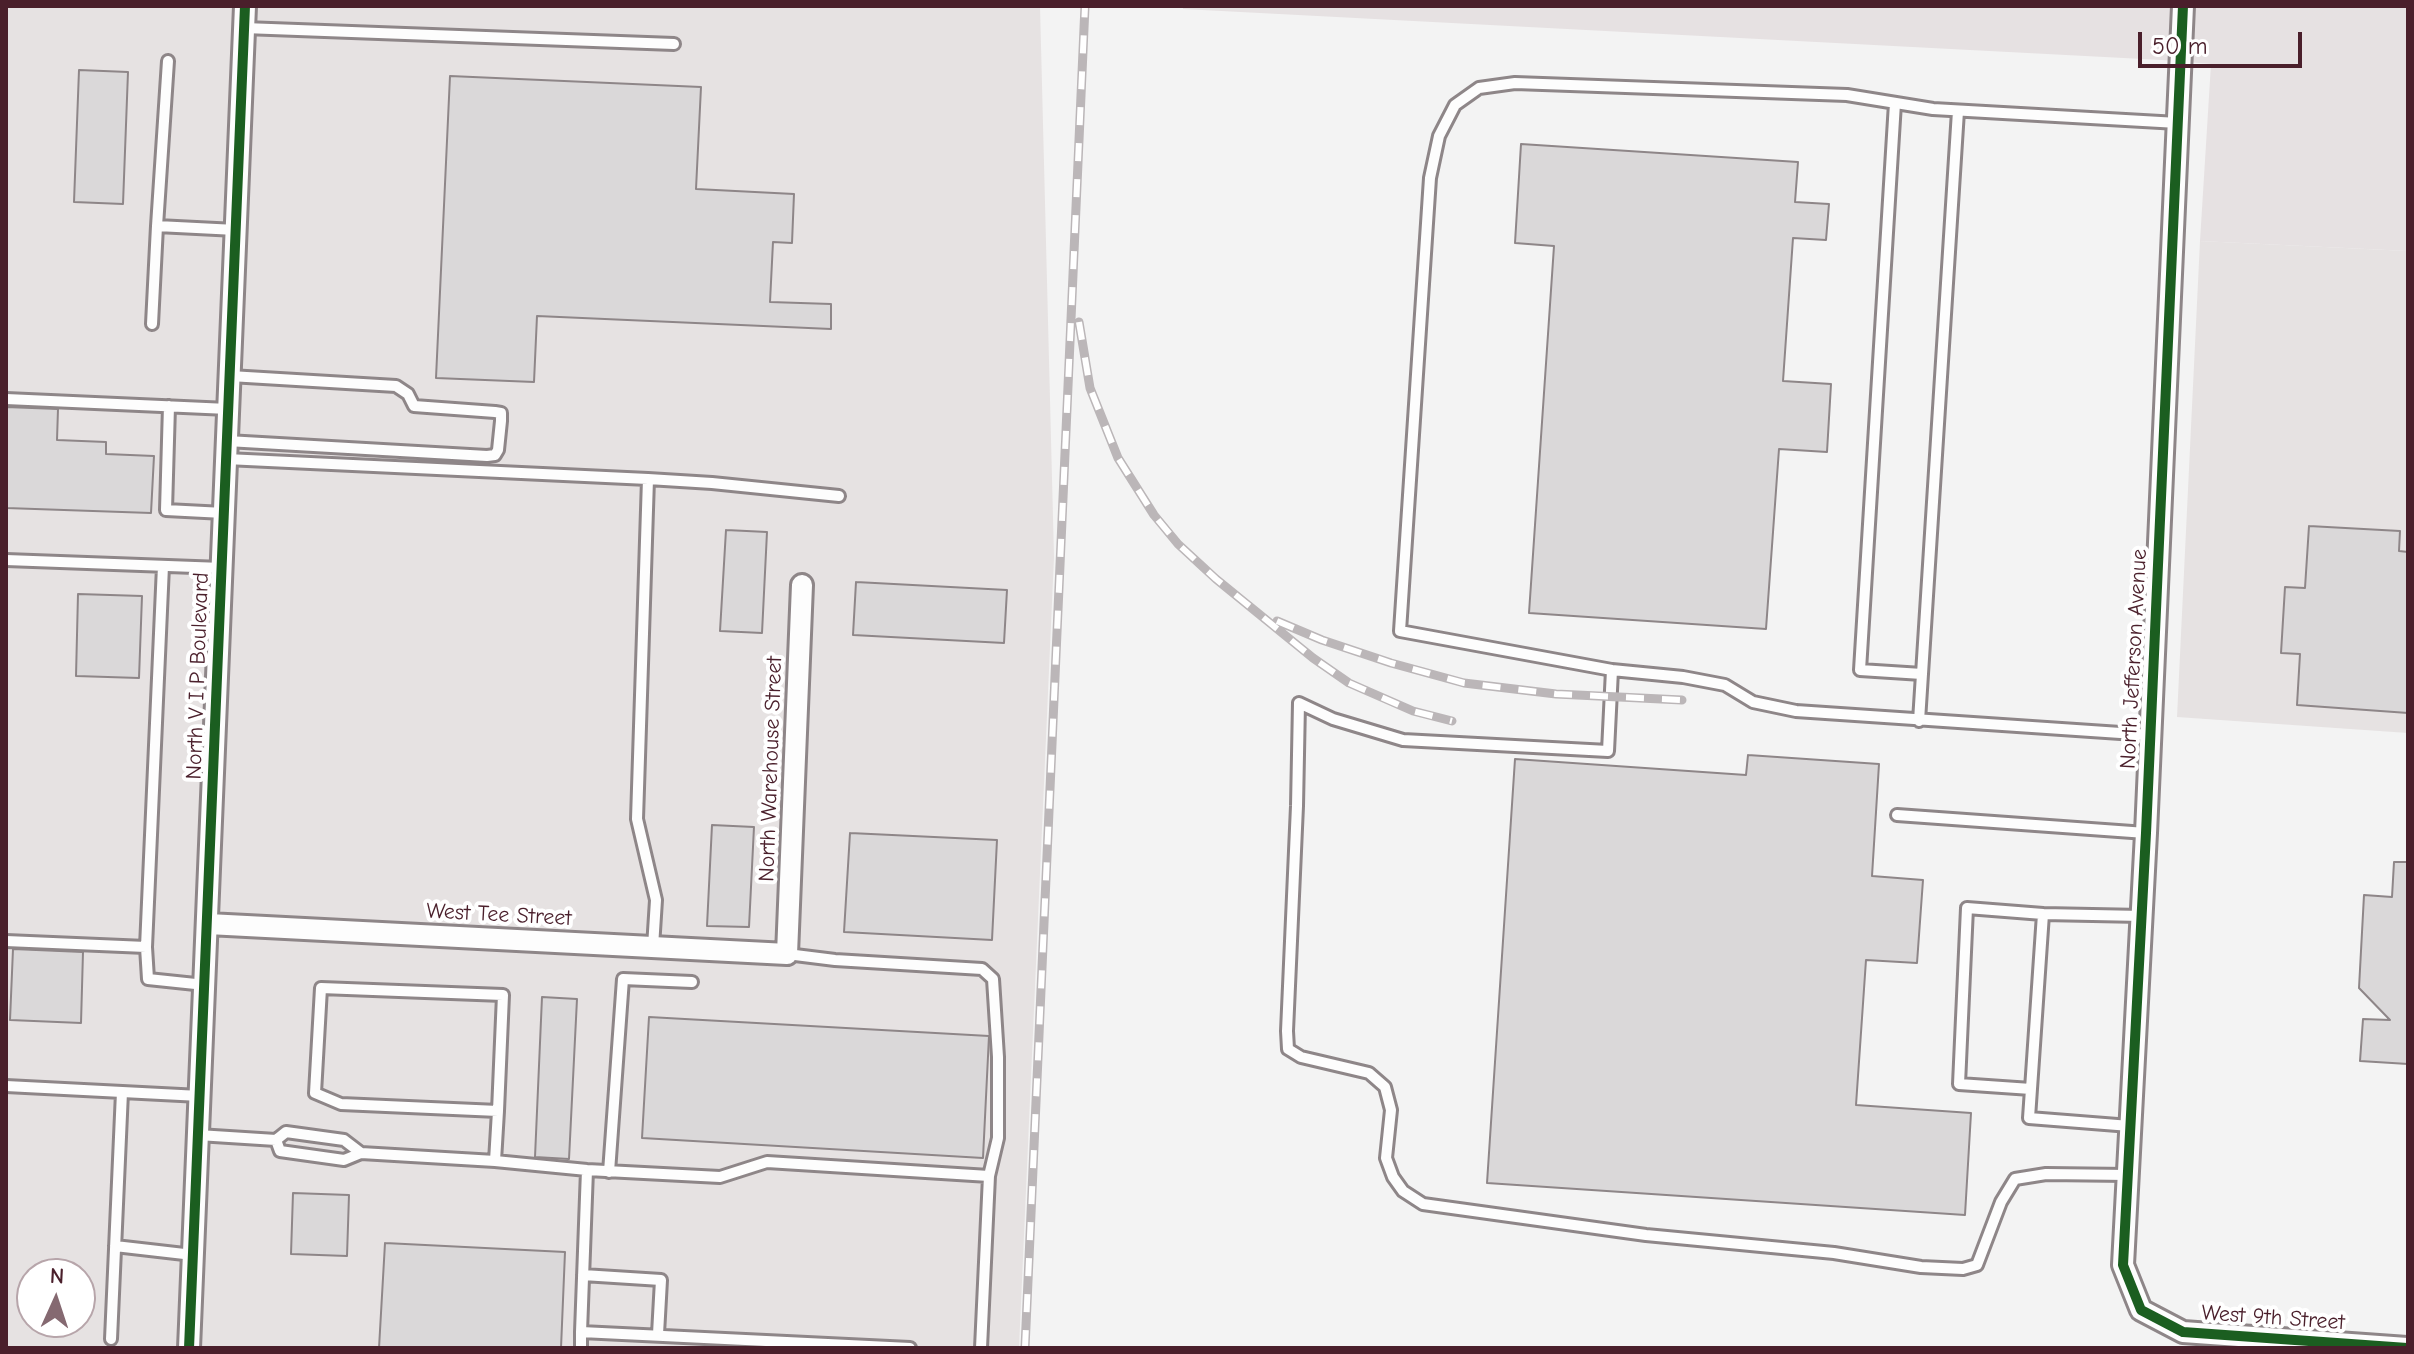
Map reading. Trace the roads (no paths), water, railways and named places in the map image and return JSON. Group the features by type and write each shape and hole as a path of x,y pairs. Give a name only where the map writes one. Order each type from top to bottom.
{"street":[{"name":"North V I P Boulevard","path":"189,1348 245,6"},
{"name":"North Jefferson Avenue","path":"2141,1310 2123,1265 2146,833 2183,6"},
{"name":"North Warehouse Street","path":"787,954 802,585"},
{"name":"West Tee Street","path":"208,924 787,954"},
{"name":"West 9th Street","path":"2141,1310 2183,1332 2407,1348"}],"lane":[{"path":"244,28 674,44"},
{"path":"152,324 168,61"},
{"path":"2150,735 1796,711 1753,702 1725,685 1683,677 1612,670 1400,631 1430,178 1439,136 1455,105 1479,88 1515,83 1847,95 1933,109 2178,123"},
{"path":"1895,103 1860,670 1922,674"},
{"path":"1919,721 1958,111"},
{"path":"157,226 236,230"},
{"path":"227,450 487,456 495,455 498,450 501,421 501,413 414,406 408,394 396,386 230,376"},
{"path":"6,399 228,409"},
{"path":"169,406 166,510 224,513"},
{"path":"227,450 712,483 839,496"},
{"path":"648,479 637,819 656,900 653,947"},
{"path":"6,560 222,568"},
{"path":"163,566 146,947 148,979 205,985"},
{"path":"1612,670 1608,751 1403,740 1333,719 1299,703 1288,1049 1301,1057 1369,1073 1385,1087 1391,1110 1386,1158 1393,1177 1403,1191 1423,1204 1646,1235 1834,1253 1921,1267 1963,1269 1977,1265 2001,1202 2015,1179 2046,1174 2128,1175"},
{"path":"1897,815 2146,833"},
{"path":"2031,1089 1959,1084 1967,908 2043,914 2142,916"},
{"path":"2043,914 2029,1118 2130,1126"},
{"path":"6,941 146,947"},
{"path":"787,954 982,969 993,979 998,1057 998,1138 989,1176 981,1348"},
{"path":"609,1172 623,979 692,982"},
{"path":"495,1161 498,1111 503,995 321,988 315,1093 341,1104 498,1111"},
{"path":"6,1086 200,1096"},
{"path":"111,1339 122,1092"},
{"path":"198,1135 276,1140 286,1132 344,1140 361,1153"},
{"path":"276,1140 280,1151 344,1160 361,1153 609,1172 720,1177 767,1162 989,1176"},
{"path":"581,1348 587,1170"},
{"path":"115,1246 193,1255"},
{"path":"583,1275 661,1280 658,1334"},
{"path":"581,1332 910,1348"}],"railway":[{"path":"1025,1348 1085,6"},
{"path":"1079,322 1090,388 1118,458 1154,515 1178,544 1313,658 1349,683 1413,711 1452,721"},
{"path":"1277,621 1391,663 1464,683 1556,694 1682,700"}]}
